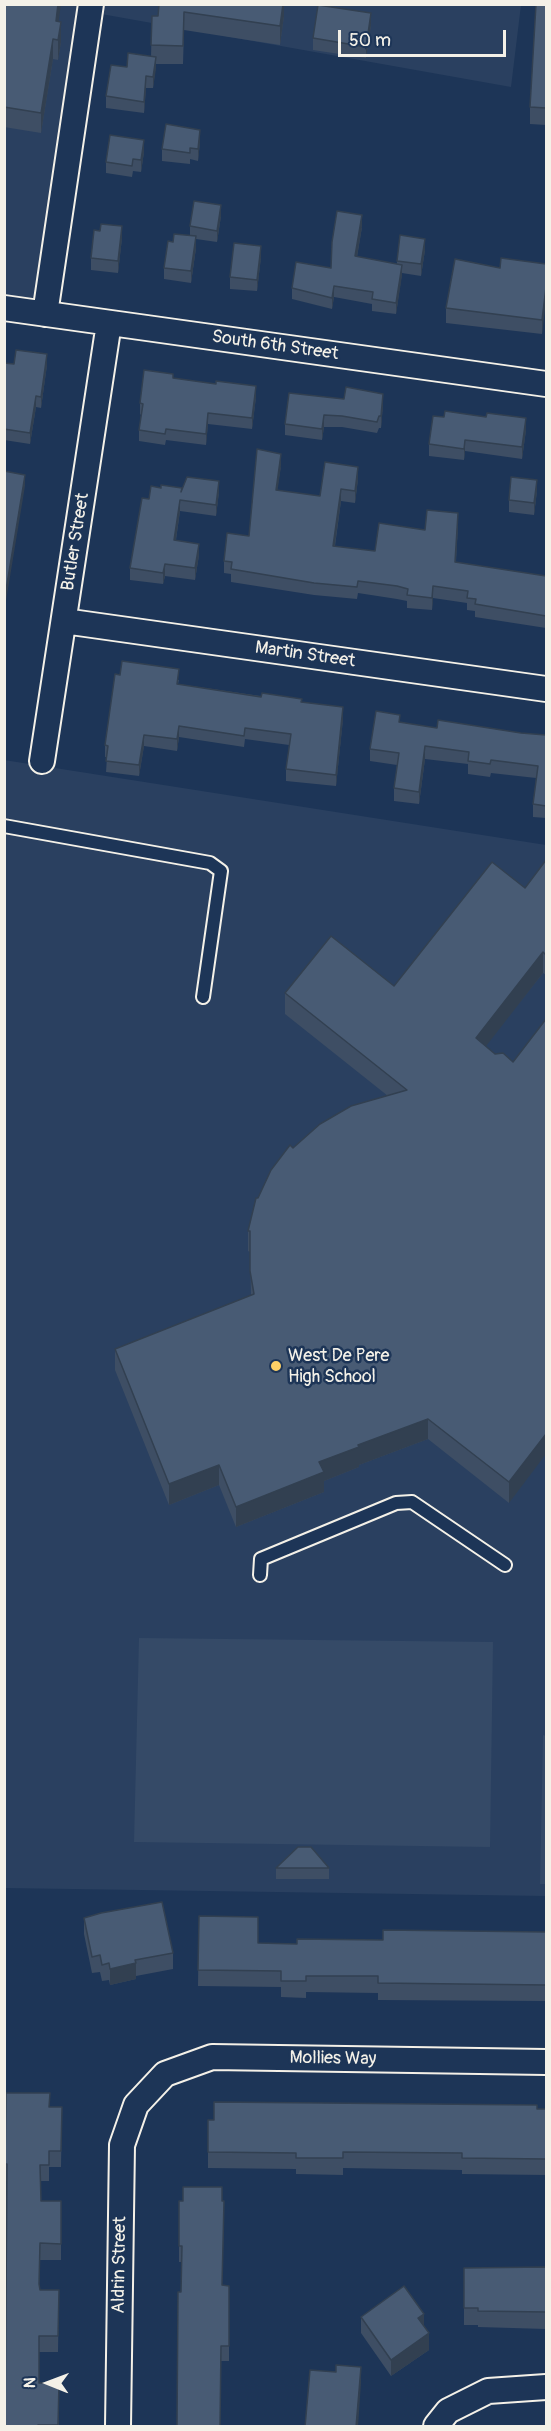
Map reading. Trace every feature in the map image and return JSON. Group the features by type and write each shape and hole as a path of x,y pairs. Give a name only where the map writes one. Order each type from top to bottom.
{"street":[{"path":"45,314 91,4"},
{"name":"South 6th Street","path":"4,308 546,384"},
{"name":"Butler Street","path":"42,761 109,323"},
{"name":"Martin Street","path":"64,621 546,689"},
{"name":"Mollies Way","path":"136,2105 165,2074 212,2057 546,2062"},
{"name":"Aldrin Street","path":"118,2427 122,2145 136,2105"},
{"path":"436,2427 448,2411 488,2391 545,2387"}],"lane":[{"path":"4,826 210,863 221,871 203,997"},
{"path":"261,1575 261,1559 396,1503 404,1502 412,1502 505,1565"}],"shaded area":[{"path":"5,5 521,5 511,87 90,12 45,314 5,308"},
{"name":"West De Pere High School","path":"4,760 546,845 546,1896 5,1888"},
{"path":"139,1638 493,1642 490,1847 134,1842"},
{"path":"543,1735 546,1736 546,1884 540,1884"}],"building":[{"path":"4,4 58,4 56,21 61,22 58,40 53,39 41,113 4,107"},
{"path":"159,4 283,4 280,26 184,12 183,46 151,45 152,16 158,16"},
{"path":"536,4 546,4 546,108 530,107"},
{"path":"318,5 371,13 366,47 313,38"},
{"path":"128,53 156,57 153,77 146,76 144,102 106,96 111,65 127,67"},
{"path":"166,124 200,130 198,149 190,148 190,153 162,149"},
{"path":"110,135 144,140 141,160 133,159 132,166 106,162"},
{"path":"194,201 221,205 217,231 190,226"},
{"path":"337,211 362,215 355,256 402,265 396,303 372,299 373,292 334,286 332,298 292,288 296,262 331,268"},
{"path":"101,224 122,226 118,261 91,258 94,230 100,231"},
{"path":"174,234 196,236 191,271 164,268 168,241 173,242"},
{"path":"400,235 425,239 421,264 397,261"},
{"path":"234,243 261,246 257,280 230,277"},
{"path":"501,258 546,264 542,320 446,308 455,259 500,268"},
{"path":"16,350 47,354 41,397 36,396 30,433 4,429 4,363 14,364"},
{"path":"144,370 173,374 173,378 216,384 216,381 256,386 252,418 208,413 206,434 166,429 165,434 139,430 143,404 140,403"},
{"path":"346,387 383,394 381,416 377,422 324,415 322,429 285,424 289,393 344,399"},
{"path":"445,411 486,417 487,413 526,418 522,447 465,440 464,449 429,444 433,416 444,417"},
{"path":"257,449 281,454 276,490 320,496 325,462 358,467 355,491 341,489 333,546 375,551 379,523 425,530 427,510 458,513 455,562 546,576 546,616 475,604 476,599 467,598 468,591 433,586 432,598 407,595 408,589 397,586 358,581 357,587 314,583 231,569 232,562 224,561 227,533 249,536"},
{"path":"4,471 25,475 4,602"},
{"path":"187,477 219,481 216,505 180,500 174,540 199,544 195,568 165,564 163,573 130,568 142,498 149,499 151,486 182,488 181,492"},
{"path":"511,477 537,480 534,503 509,500"},
{"path":"122,661 179,669 177,684 261,697 262,693 302,699 301,702 343,707 336,775 286,769 291,734 245,728 244,736 179,726 177,739 144,735 139,765 106,761 108,746 105,745 115,674 120,675"},
{"path":"376,711 400,715 399,722 437,728 438,720 546,735 546,806 533,804 538,766 491,760 490,764 468,761 469,752 425,746 419,792 394,788 399,753 370,749"},
{"path":"546,860 546,955 543,952 476,1038 495,1054 503,1053 513,1062 546,1019 546,1434 509,1482 428,1419 319,1462 324,1472 236,1507 219,1465 169,1484 115,1349 254,1294 250,1271 250,1231 248,1231 256,1198 271,1170 290,1145 293,1148 320,1124 351,1106 407,1090 285,993 331,936 394,986 492,862 525,888"},
{"path":"298,1847 311,1847 329,1868 276,1868"},
{"path":"162,1902 173,1953 135,1960 136,1963 110,1969 109,1963 102,1965 100,1955 92,1957 84,1918"},
{"path":"199,1916 258,1917 258,1943 297,1944 297,1939 383,1940 383,1930 546,1932 546,1985 378,1983 378,1976 306,1976 306,1981 281,1981 281,1971 198,1970"},
{"path":"6,2093 50,2093 49,2107 62,2107 61,2151 49,2151 49,2165 40,2165 41,2201 61,2201 61,2244 40,2243 39,2284 40,2290 59,2290 58,2336 39,2336 39,2383 59,2383 58,2425 5,2427"},
{"path":"214,2102 537,2105 537,2109 546,2109 546,2159 462,2158 462,2153 343,2152 343,2158 296,2158 296,2153 208,2152 208,2120 214,2120"},
{"path":"183,2187 222,2187 222,2201 224,2201 222,2285 229,2286 229,2346 221,2346 220,2427 177,2427 178,2292 181,2292 182,2246 179,2246 179,2201 183,2201"},
{"path":"546,2267 546,2312 478,2311 478,2308 464,2308 464,2268"},
{"path":"404,2286 424,2314 418,2318 429,2333 391,2360 361,2317"},
{"path":"336,2365 361,2367 356,2427 305,2427 310,2370 336,2372"}],"place":[{"name":"West De Pere High School","path":"276,1366"}]}
